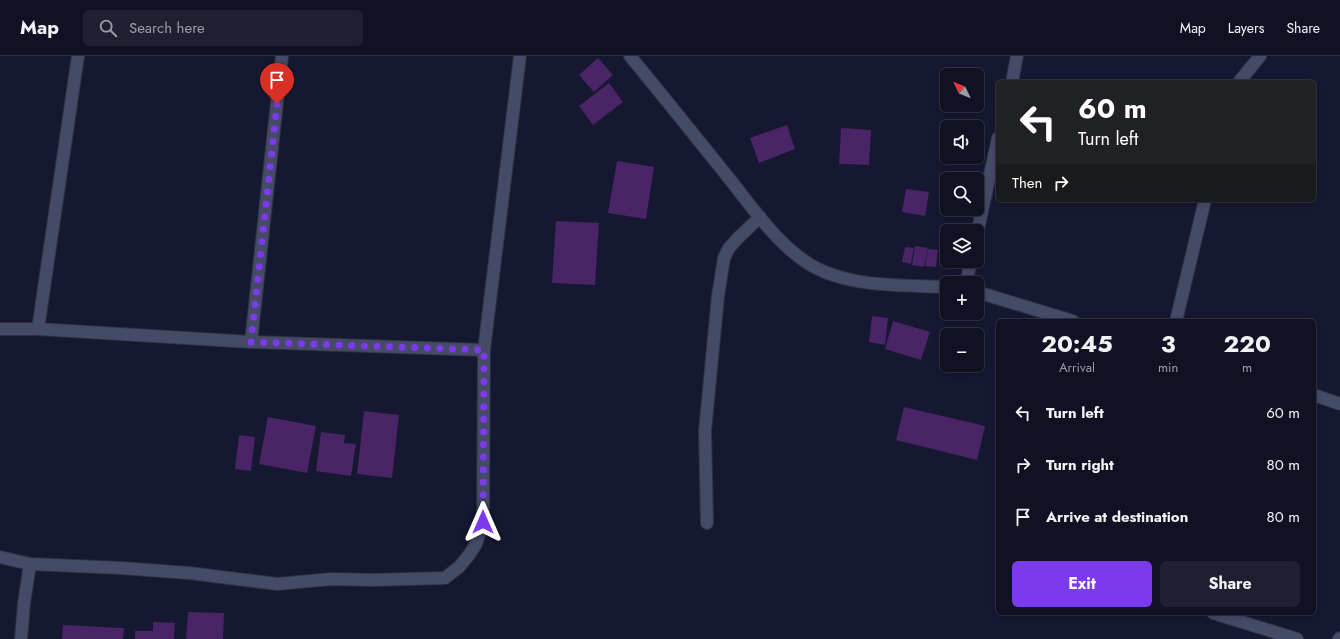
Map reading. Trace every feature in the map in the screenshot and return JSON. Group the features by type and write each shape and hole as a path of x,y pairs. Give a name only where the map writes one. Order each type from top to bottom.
{"street":[{"path":"38,330 78,56"},
{"path":"251,342 282,56"},
{"path":"0,557 30,564 174,572 277,584 332,578 372,580 445,578 459,567 476,544 483,522 484,350 520,56"},
{"path":"630,56 760,217 795,254 816,268 847,279 883,284 940,287"},
{"path":"1012,80 1017,56"},
{"path":"1240,80 1260,56"},
{"path":"979,224 996,147"},
{"path":"1176,319 1205,202"},
{"path":"707,523 705,431 718,296 724,258 729,248 760,217"},
{"path":"984,294 1065,319"},
{"path":"0,329 251,342 484,350"},
{"path":"1316,396 1340,404"},
{"path":"21,639 24,603 30,564"},
{"path":"1219,615 1297,639"}],"building":[{"path":"598,58 613,75 594,92 579,75"},
{"path":"609,83 623,102 593,125 579,106"},
{"path":"787,125 795,149 759,163 750,138"},
{"path":"841,128 871,130 869,165 839,164"},
{"path":"617,161 654,167 646,219 608,213"},
{"path":"906,189 929,192 925,216 902,212"},
{"path":"556,221 599,223 595,285 552,283"},
{"path":"915,246 928,248 924,267 912,265"},
{"path":"905,247 914,248 911,264 902,262"},
{"path":"928,249 938,250 936,267 925,266"},
{"path":"872,316 888,318 885,345 869,342"},
{"path":"893,321 930,332 921,360 885,349"},
{"path":"904,407 985,426 977,460 896,440"},
{"path":"364,411 399,415 392,478 357,474"},
{"path":"268,417 316,426 307,473 259,464"},
{"path":"321,432 345,435 344,443 356,444 351,476 316,471"},
{"path":"239,435 255,437 251,471 235,469"},
{"path":"188,612 224,613 223,639 186,639"},
{"path":"153,622 175,623 174,639 135,639 135,631 153,631"},
{"path":"63,625 124,628 123,639 62,639"}],"route":[{"path":"277,104 251,342 484,350 483,522"}]}
